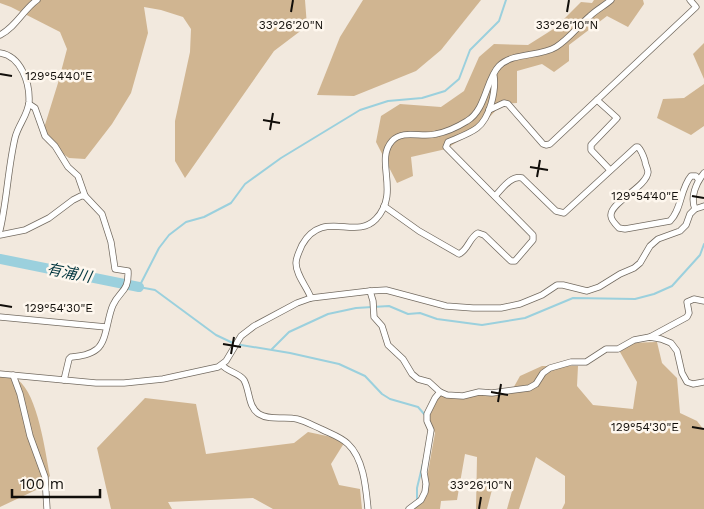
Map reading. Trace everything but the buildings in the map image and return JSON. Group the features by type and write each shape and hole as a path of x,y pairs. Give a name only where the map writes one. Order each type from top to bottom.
{"street":[{"path":"0,35 14,26 30,5 37,0"},
{"path":"310,298 298,272 296,263 299,251 306,238 315,230 325,226 359,227 370,225 377,218 384,206 388,182 385,164 386,154 391,142 398,136 406,134 426,136 438,134 468,121 475,114 499,66 508,60 543,53 557,46 582,25 590,15 611,0"},
{"path":"489,110 504,103 508,104 543,144 550,144 696,7 690,0"},
{"path":"0,52 11,57 20,66 26,78 29,104 15,138 0,230"},
{"path":"384,206 419,231 460,254 463,253 478,233 484,235 511,261 515,261 533,240 533,235 446,147 446,144 478,127 489,110 496,87 494,74"},
{"path":"597,100 617,118 591,145 591,150 610,170"},
{"path":"29,104 35,108 45,136 55,146 68,167 78,176 85,196 102,214 111,242 115,269 128,271 126,287 113,304 104,339 98,349 83,356 71,357 69,359 64,380"},
{"path":"495,196 513,178 518,177 522,178 556,211 564,213 636,147 640,148 648,172 646,177 612,209 610,214 619,228 625,229 670,221 675,216 686,182 692,176 696,176 698,179"},
{"path":"695,209 692,202 698,179 704,173"},
{"path":"0,235 25,230 49,218 80,196 85,196"},
{"path":"0,374 96,383 163,380 222,365 241,336 254,326 310,298 371,296 386,290 446,306 501,308 520,304 542,295 557,285 587,291 634,268 640,263 650,246 658,239 680,231 686,225 690,214 695,209 704,206"},
{"path":"371,296 374,317 382,326 388,345 403,359 412,374 447,395 463,396 479,392 492,393 529,388 536,384 543,373 550,368 571,362 586,362 606,349 618,349 634,340 650,337 661,338 671,343 677,351 682,373 688,382 693,384 704,382"},
{"path":"650,337 687,317 689,313 687,302 694,299 704,301"},
{"path":"0,317 106,327"},
{"path":"222,365 242,378 252,406 262,416 298,419 349,444 356,454 360,466 368,509"},
{"path":"13,375 20,394 30,436 45,477 47,509"},
{"path":"409,509 421,500 425,492 424,472 430,438 427,414 440,392"}],"shaded area":[{"path":"0,0 305,0 307,26 274,51 185,178 175,161 175,121 190,52 191,29 183,17 144,7 148,33 131,93 112,124 85,159 69,158 46,142 44,128 67,49 60,32 0,3"},
{"path":"363,0 481,0 441,50 416,71 354,96 317,95 340,37"},
{"path":"594,0 643,0 644,4 628,27 607,16 569,45 569,61 554,72 542,64 517,71 517,103 502,104 480,127 446,149 411,157 413,176 397,183 376,142 381,116 400,104 441,107 464,91 479,57 494,44 528,45 555,28 581,2 592,3"},
{"path":"704,43 704,79 693,54"},
{"path":"704,84 704,126 691,135 657,118 663,99 684,98"},
{"path":"657,342 662,363 677,378 680,413 697,421 704,430 704,509 562,509 565,503 565,476 536,457 519,509 507,509 514,484 494,482 487,509 476,509 477,457 465,454 457,500 441,501 440,509 413,509 428,494 428,472 435,433 427,416 440,394 455,397 511,392 520,376 542,366 578,366 577,386 593,405 633,409 637,382 620,352 628,343"},
{"path":"0,373 16,379 25,387 31,398 40,424 50,476 36,490 0,507"},
{"path":"145,398 196,404 206,454 294,443 308,432 346,440 331,464 339,485 360,489 362,509 273,509 253,498 168,502 172,509 111,509 97,448"}],"waterway":[{"path":"425,415 418,407 390,399 382,394 365,376 339,364 290,353 235,344 216,335 155,290 139,287 159,248 169,235 186,222 204,217 231,203 245,184 281,158 360,110 388,101 422,98 445,91 459,79 470,50 499,21 506,0"},
{"path":"272,349 289,332 328,314 356,308 389,306 408,314 420,313 437,319 482,325 525,318 573,298 635,299 654,294 672,286 700,255 704,244"},
{"name":"有浦川","path":"0,259 139,287"},
{"path":"417,501 417,488 424,459"}]}
